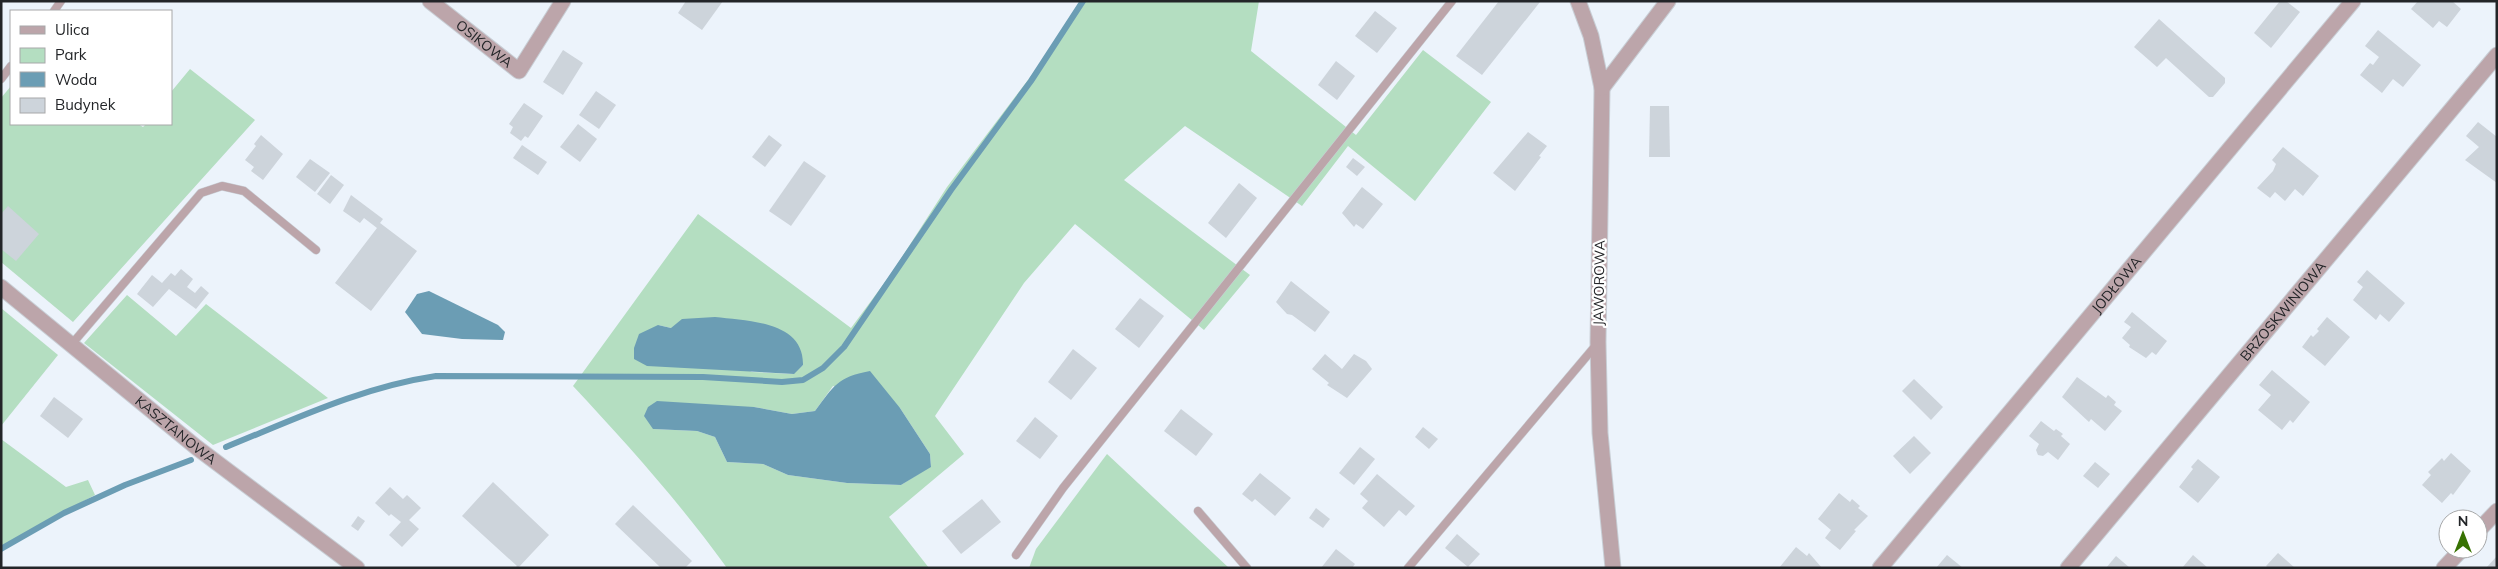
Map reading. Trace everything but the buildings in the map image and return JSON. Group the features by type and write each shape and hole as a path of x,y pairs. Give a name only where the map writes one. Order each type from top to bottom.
{"street":[{"name":"OSIKOWA","path":"430,1 519,71 563,1"},
{"name":"JAWOROWA","path":"1578,1 1591,36 1602,88 1598,342 1600,433 1610,565"},
{"path":"1602,88 1668,1"},
{"name":"JODŁOWA","path":"1880,568 2353,1"},
{"name":"BRZOSKWINIOWA","path":"2068,568 2497,55"},
{"name":"KASZTANOWA","path":"1,287 196,447 357,568"},
{"path":"2488,521 2497,511"}],"lane":[{"path":"1016,555 1069,481 1452,1"},
{"path":"1,79 10,67"},
{"path":"72,345 201,193 222,186 244,191 316,250"},
{"path":"1408,568 1598,342"},
{"path":"1198,511 1247,568"}],"green space":[{"path":"1080,1 1259,1 1251,51 1356,135 1423,50 1491,102 1415,201 1348,146 1302,206 1185,126 1124,180 1250,275 1204,330 1075,224 1024,283 935,416 964,454 889,517 929,568 727,568 691,520 653,475 573,386 698,214 851,328 891,274 947,187 1037,68","holes":["658,325 671,328 803,365 793,374 752,372","833,386 900,408 930,454 931,466 901,485 847,483 788,475 763,464 727,462 715,437 697,431 653,429 754,407 792,414 815,411"]},
{"path":"190,69 255,120 73,322 1,262 1,98 10,87 10,125 140,125 143,127 145,125 172,125 172,91"},
{"path":"127,295 176,336 206,304 328,398 213,445 84,343"},
{"path":"1,308 58,355 1,426"},
{"path":"1,439 66,487 88,480 95,495 1,546"},
{"path":"1107,454 1229,568 1029,568 1036,549"}],"water":[{"path":"429,291 498,325 505,332 503,340 462,339 422,334 405,312 417,294"},
{"path":"715,317 758,322 784,332 794,340 801,350 803,365 794,374 647,366 634,359 634,348 639,334 658,325 671,328 682,319"},
{"path":"870,371 900,408 930,454 931,467 901,485 847,483 788,475 763,464 727,462 715,437 697,431 653,429 644,416 648,407 657,401 754,407 792,414 815,411 837,384 850,376"}],"waterway":[{"path":"226,447 355,396 409,381 436,376 703,377 782,382 803,380 823,368 844,347 951,190 1031,81 1083,1"},
{"path":"1,549 64,513 125,485 191,460"}]}
